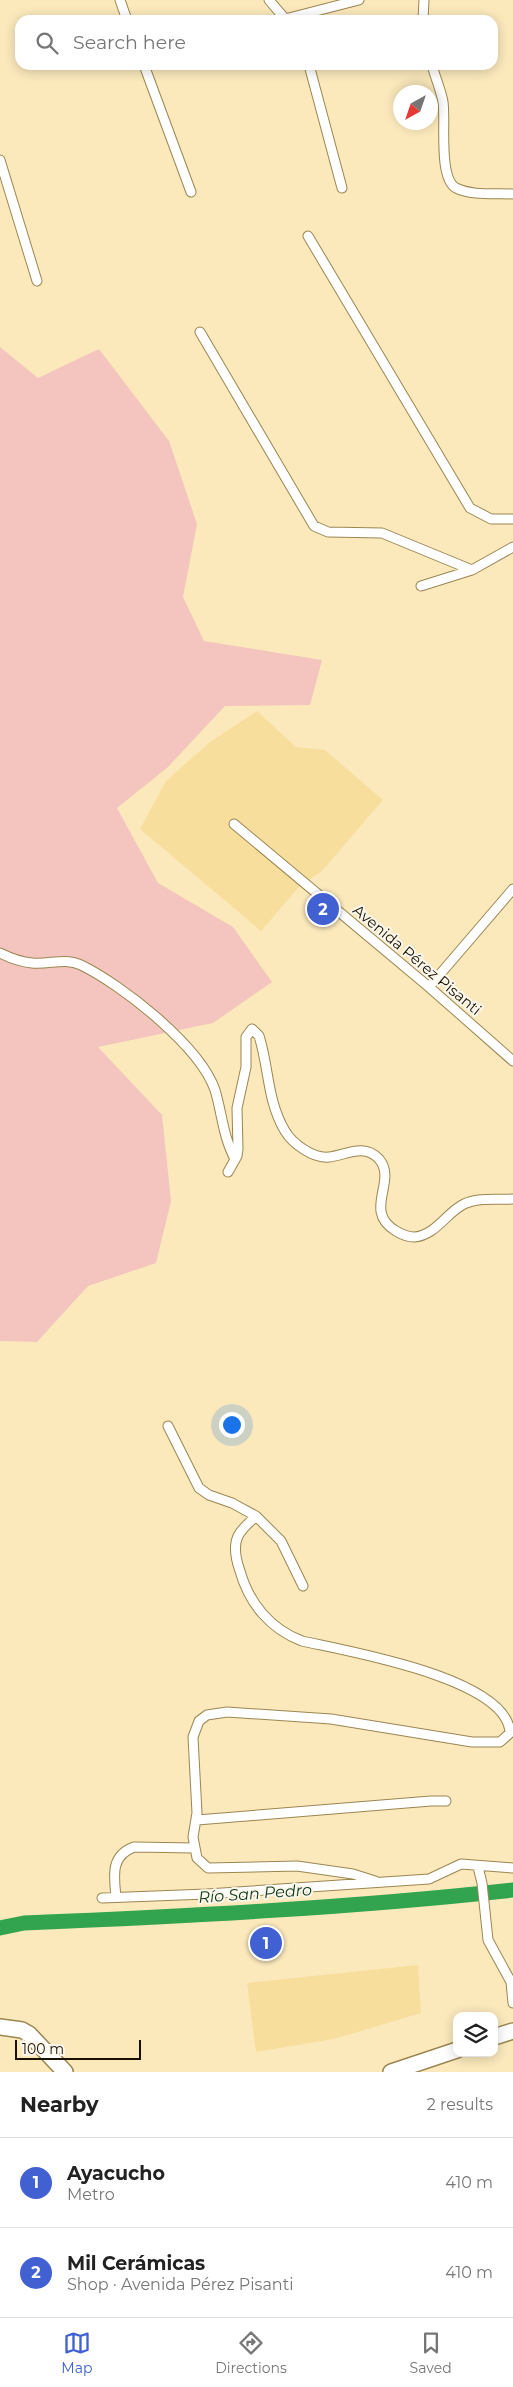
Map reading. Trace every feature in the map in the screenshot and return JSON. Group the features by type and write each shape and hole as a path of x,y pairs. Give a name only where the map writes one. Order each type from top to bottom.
{"main road":[{"path":"0,2027 22,2030 29,2034 65,2072"},
{"path":"498,2036 513,2030"},
{"path":"391,2072 453,2051"}],"street":[{"path":"120,0 125,15"},
{"path":"269,0 282,15"},
{"path":"301,15 359,0"},
{"path":"423,15 424,0"},
{"path":"146,70 191,192"},
{"path":"309,70 342,188"},
{"path":"434,70 443,101 444,152 450,182 455,187 472,192 513,194"},
{"path":"0,160 37,281"},
{"path":"308,236 470,508 491,519 513,519"},
{"path":"200,332 314,526 328,532 382,533 472,570"},
{"path":"421,586 472,570 513,546"},
{"name":"Avenida Pérez Pisanti","path":"234,824 429,987 513,1062"},
{"path":"429,987 513,889"},
{"path":"0,953 32,963 63,961 79,964 148,1011 173,1032 202,1064 214,1089 228,1146 235,1159"},
{"path":"228,1172 238,1148 237,1108 246,1068 246,1037 252,1029 259,1036 270,1094 289,1137 305,1150 327,1158 356,1150 364,1151 379,1160 385,1175 381,1195 382,1215 384,1222 391,1228 407,1236 421,1236 464,1204 473,1201 513,1199"},
{"path":"168,1426 199,1488 209,1495 232,1503 256,1516 281,1541 303,1586"},
{"path":"256,1516 243,1528 238,1537 236,1554 249,1597 265,1617 285,1633 302,1641 417,1668 452,1680 502,1713 509,1726 510,1739 500,1742 472,1742 331,1719 216,1712 199,1721 192,1737 197,1820 193,1837 197,1858 208,1868 297,1866 353,1874 375,1881"},
{"path":"197,1820 446,1801"},
{"path":"116,1897 114,1866 120,1856 128,1849 134,1847 194,1848"},
{"path":"102,1898 207,1894 375,1881 429,1879 461,1864 478,1867 513,1868"},
{"path":"478,1867 482,1883 488,1940 511,1982 513,2003"}],"shaded area":[{"path":"0,347 38,378 99,349 169,441 197,524 183,597 204,641 322,660 310,705 225,706 168,767 117,808 158,883 233,927 272,982 213,1023 98,1047 162,1115 171,1201 156,1263 88,1286 37,1342 0,1341"},
{"path":"257,711 296,747 325,750 383,800 322,871 299,887 261,931 140,829 166,781 210,742"},
{"path":"418,1965 421,2013 334,2039 256,2052 247,1983"}],"waterway":[{"name":"Río San Pedro","path":"0,1928 24,1923 330,1907 513,1890"}],"place":[{"name":"Mil Cerámicas","path":"323,909"},
{"name":"Ayacucho","path":"266,1943"}]}
